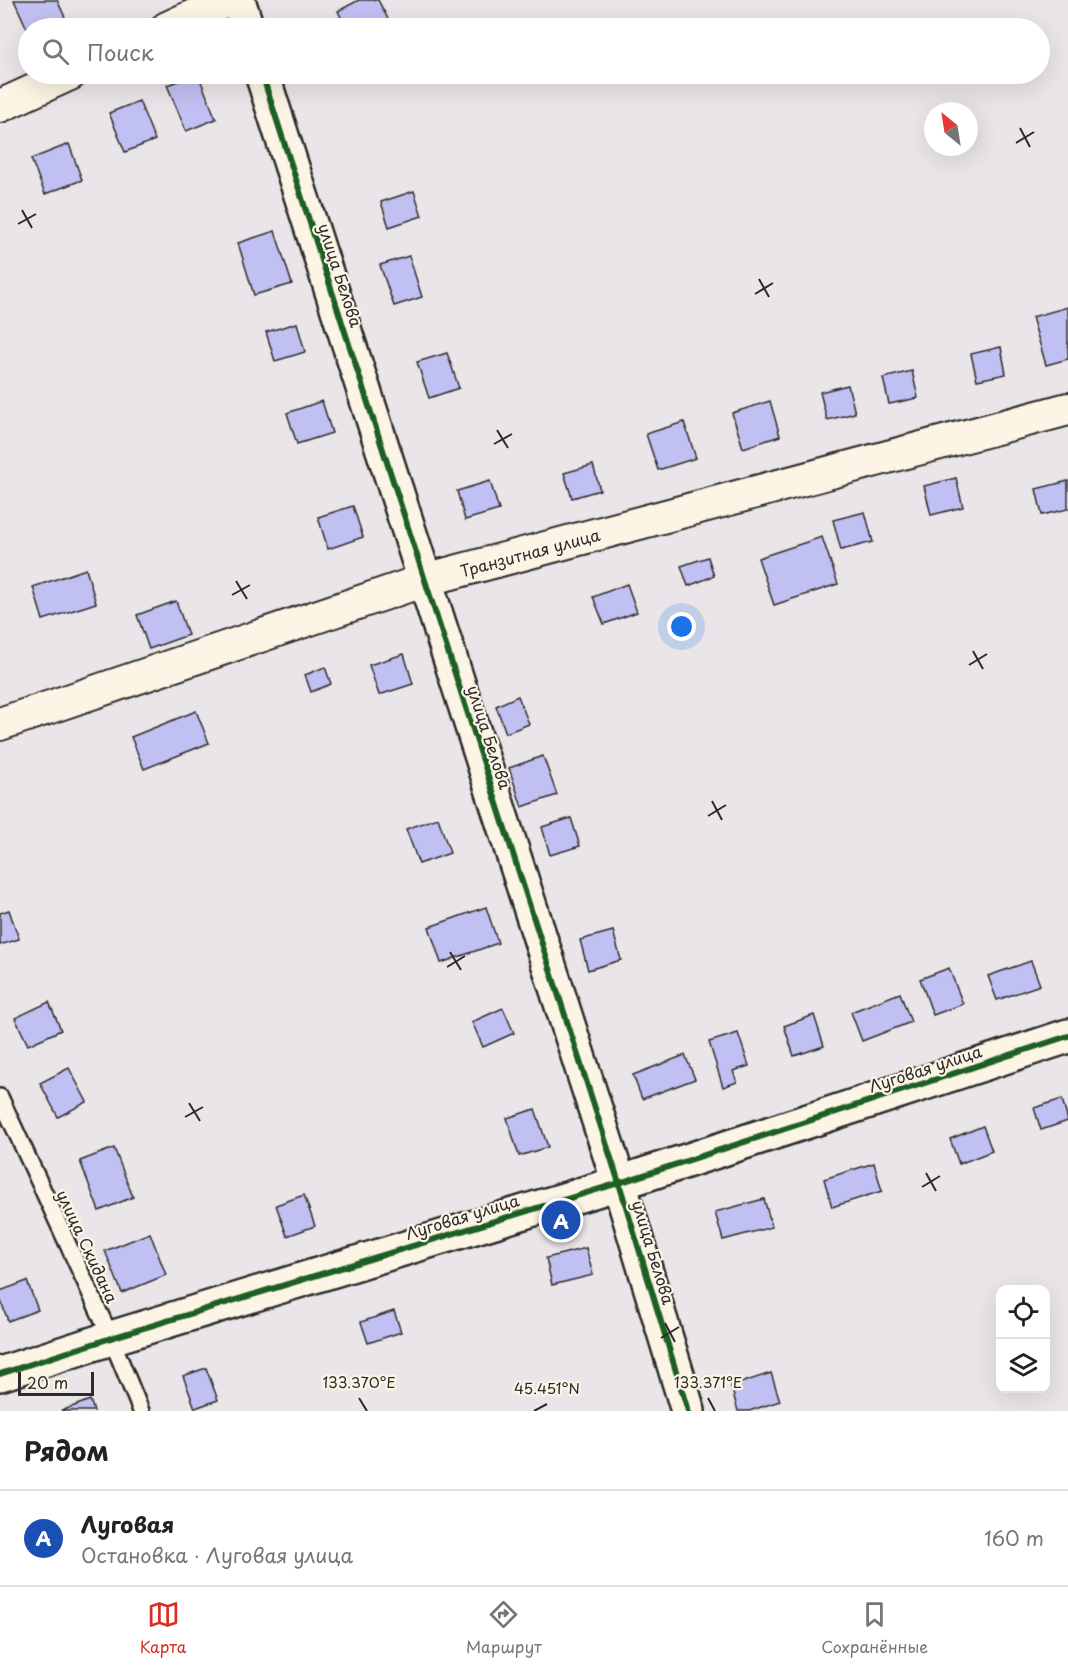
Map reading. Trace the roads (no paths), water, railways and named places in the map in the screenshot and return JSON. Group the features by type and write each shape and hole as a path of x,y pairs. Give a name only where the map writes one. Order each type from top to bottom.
{"street":[{"path":"189,18 228,0"},
{"path":"238,0 244,18"},
{"path":"0,106 48,84"},
{"name":"улица Белова","path":"265,84 619,1183 688,1411"},
{"name":"Транзитная улица","path":"0,723 425,579 1068,409"},
{"name":"Луговая улица","path":"0,1374 619,1183 1068,1036"}],"lane":[{"name":"улица Скидана","path":"0,1097 111,1338 141,1411"}],"place":[{"name":"Луговая","path":"561,1220"}]}
